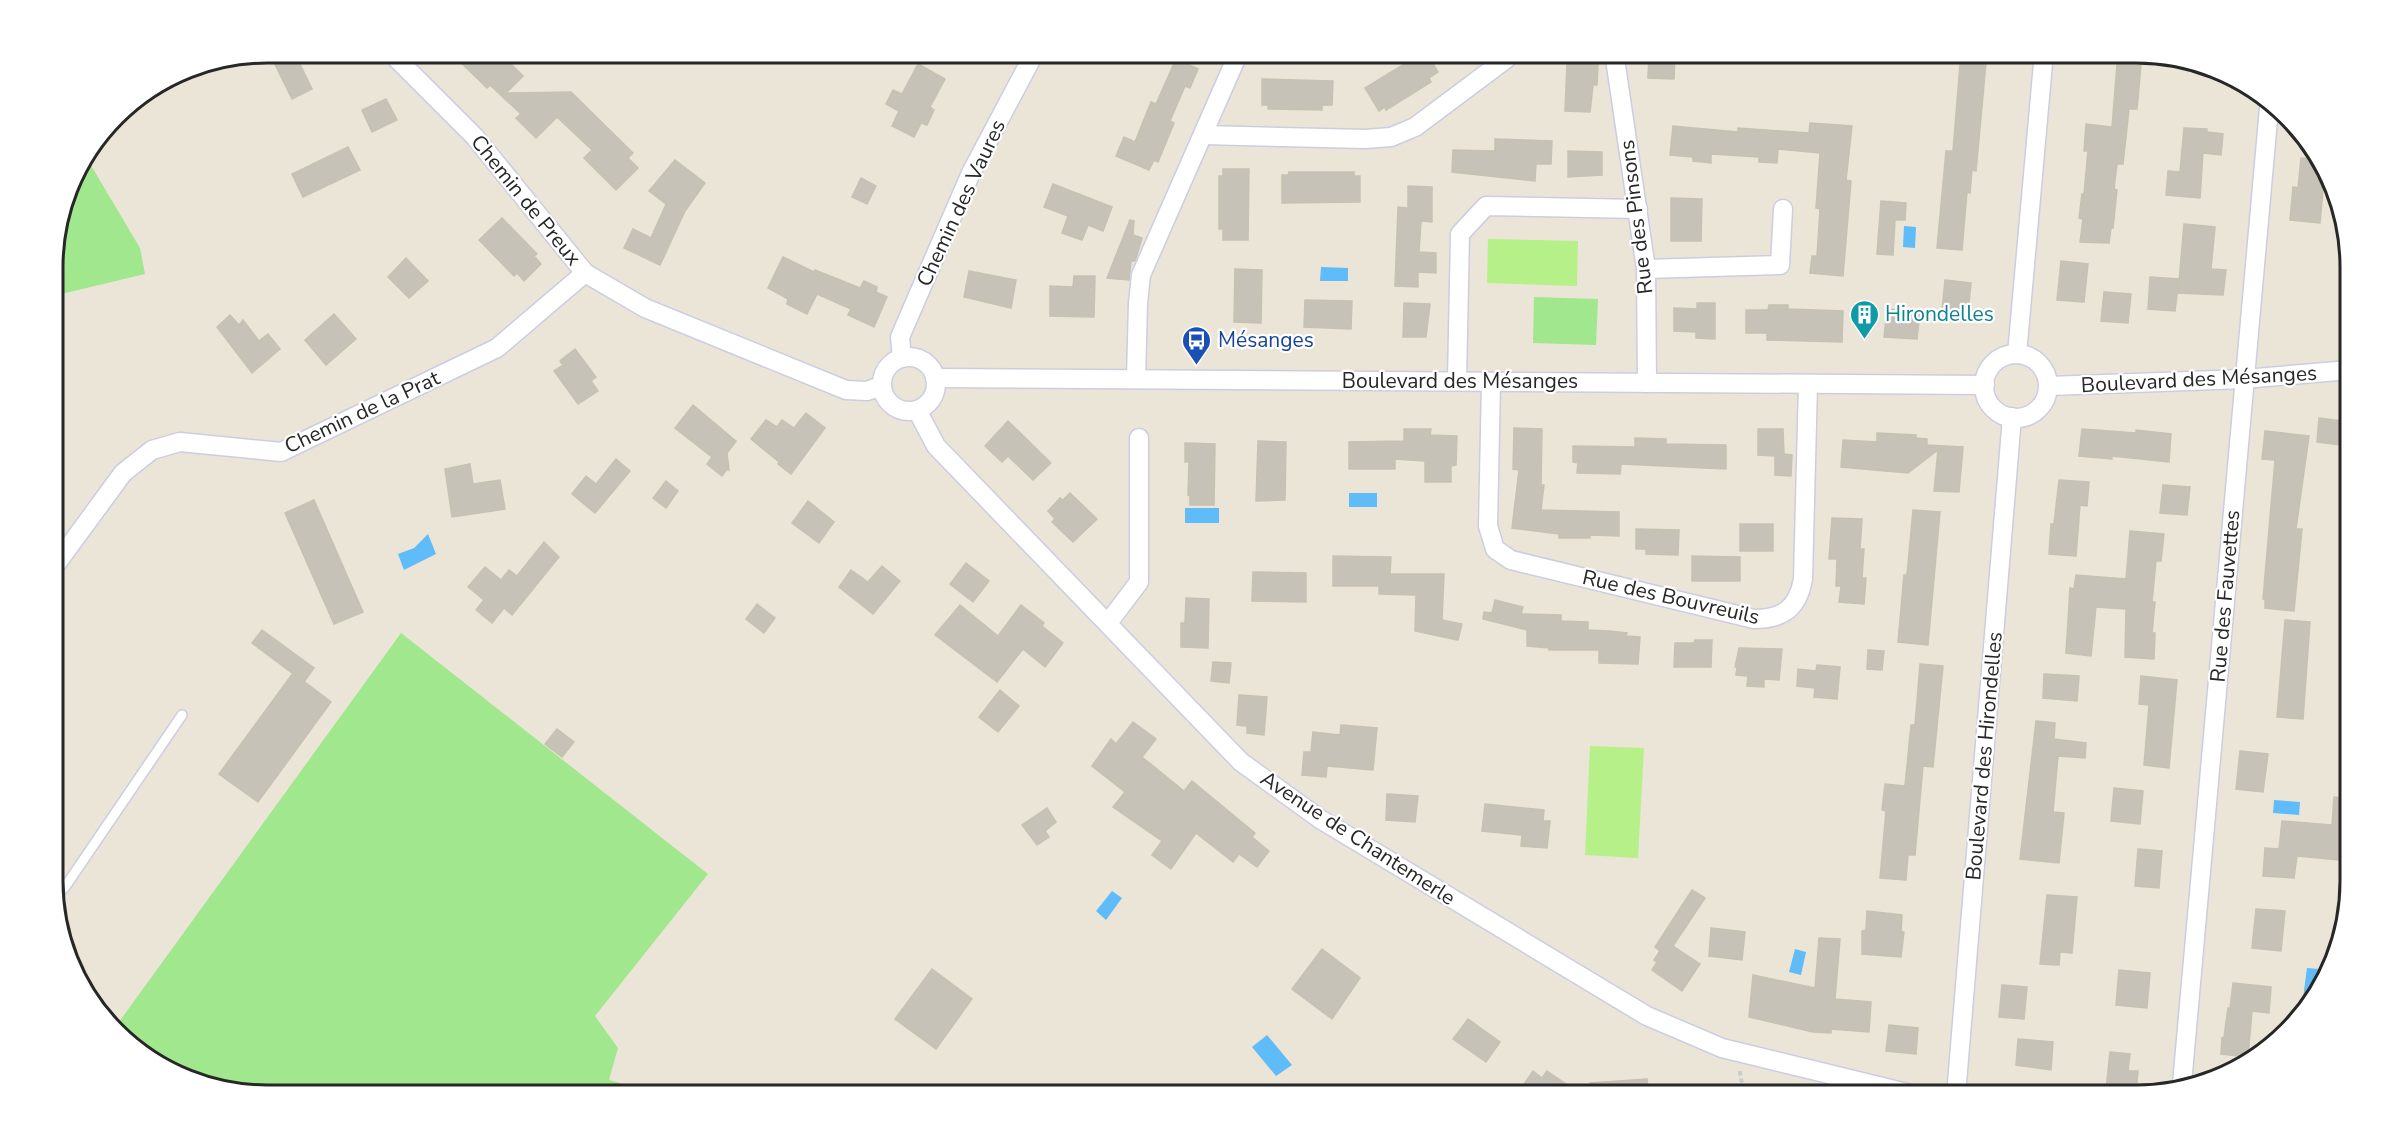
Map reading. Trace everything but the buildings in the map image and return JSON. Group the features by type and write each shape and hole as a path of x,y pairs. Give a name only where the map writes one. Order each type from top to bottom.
{"street":[{"name":"Chemin de Preux","path":"401,63 475,136 585,273 645,308 846,390 867,391 881,386"},
{"name":"Chemin des Vaures","path":"903,358 900,337 967,183 1029,63"},
{"path":"1136,379 1141,274 1234,63"},
{"path":"1203,135 1365,139 1391,137 1415,127 1501,63"},
{"name":"Rue des Pinsons","path":"1616,63 1646,269 1647,383"},
{"path":"2017,354 2043,63"},
{"name":"Rue des Fauvettes","path":"2182,1079 2269,113"},
{"path":"1457,381 1460,234 1486,206 1638,209"},
{"path":"1646,269 1780,265 1783,208"},
{"name":"Chemin de la Prat","path":"63,555 123,473 152,450 180,442 281,452 497,348 585,273"},
{"path":"2017,354 2027,356 2043,367 2049,386 2047,397 2033,413 2023,417 2003,415 1989,403 1984,385 1986,375 1998,359 2017,354"},
{"path":"911,357 927,363 935,378 934,394 924,406 917,410 909,411 893,406 887,401 881,386 882,378 889,365 903,358 911,357"},
{"name":"Boulevard des Mésanges","path":"2049,386 2244,379 2340,371"},
{"name":"Boulevard des Mésanges","path":"935,378 1984,385"},
{"name":"Rue des Bouvreuils","path":"1491,382 1488,526 1495,549 1511,560 1754,619 1769,619 1782,614 1793,606 1801,593 1808,384"},
{"name":"Avenue de Chantemerle","path":"917,410 936,446 1240,762 1320,819 1647,1016 1722,1048 1874,1085"},
{"name":"Boulevard des Hirondelles","path":"1957,1085 2012,417"},
{"path":"1108,623 1139,582 1139,438"}],"lane":[{"path":"64,888 182,715"}],"green space":[{"path":"90,164 140,248 145,274 63,294 63,254 70,214"},
{"path":"1488,239 1578,241 1577,286 1487,283"},
{"path":"1534,297 1598,299 1596,345 1533,343"},
{"path":"401,633 708,874 595,1016 618,1048 609,1080 627,1085 254,1085 214,1078 165,1058 143,1043 120,1021"},
{"path":"1590,746 1644,748 1638,858 1585,855"}],"water":[{"path":"1904,226 1916,227 1915,248 1903,247"},
{"path":"1321,267 1348,268 1348,281 1320,281"},
{"path":"1349,493 1377,493 1377,507 1349,507"},
{"path":"1185,508 1219,508 1219,523 1185,523"},
{"path":"428,534 436,554 404,570 398,554 414,548"},
{"path":"2274,800 2300,802 2299,815 2273,813"},
{"path":"1112,891 1122,898 1106,920 1096,911"},
{"path":"1795,949 1806,952 1801,975 1789,972"},
{"path":"2307,968 2319,969 2313,983 2303,998"},
{"path":"1267,1035 1292,1065 1276,1076 1252,1047"}],"place":[{"name":"Hirondelles","path":"1864,340"},
{"name":"Mésanges","path":"1197,366"}]}
